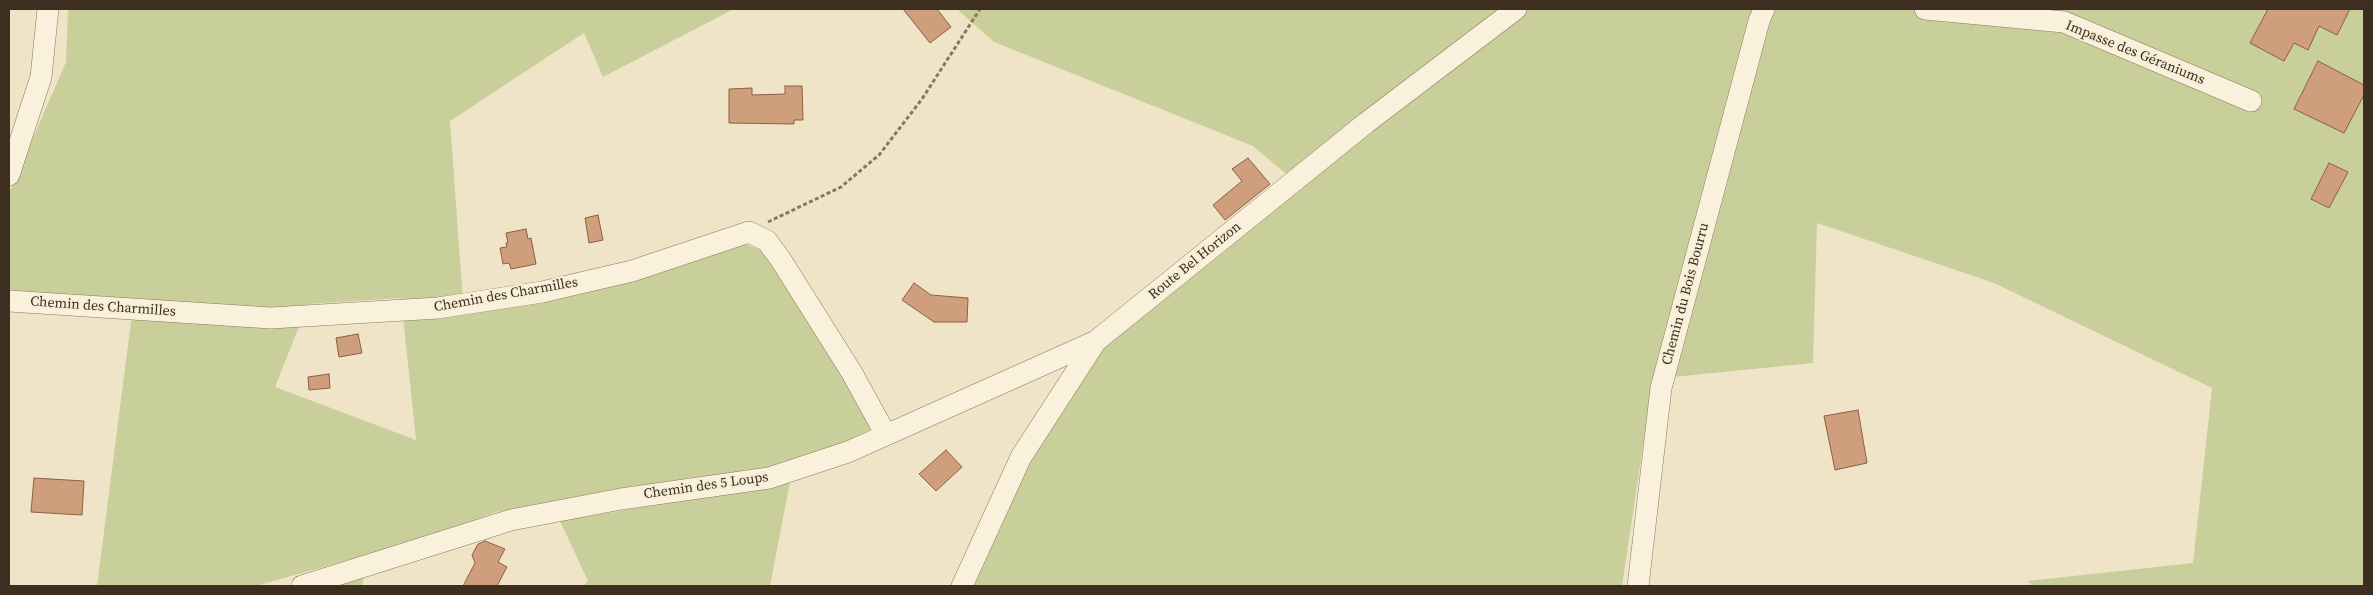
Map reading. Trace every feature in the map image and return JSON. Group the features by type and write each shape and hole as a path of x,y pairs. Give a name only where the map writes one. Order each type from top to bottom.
{"street":[{"path":"9,175 41,77 48,9"},
{"name":"Route Bel Horizon","path":"962,586 1021,457 1096,342 1366,123 1516,9"},
{"name":"Chemin du Bois Bourru","path":"1638,586 1661,388 1756,31 1764,9"},
{"name":"Impasse des Géraniums","path":"1925,9 2064,22 2251,101"},
{"path":"749,232 767,241 781,260 852,373 886,435"},
{"name":"Chemin des Charmilles","path":"9,301 271,318 438,308 542,292 632,271 749,232"},
{"name":"Chemin des 5 Loups","path":"302,586 511,520 621,499 768,478 848,452 1096,342"}],"path":[{"path":"749,232 790,210 842,187 879,155 922,99 980,9"}],"green space":[{"path":"68,9 734,9 603,77 584,33 450,121 464,315 565,298 643,277 742,243 765,251 875,427 836,446 758,470 612,490 496,512 426,538 256,586 97,586 133,306 9,296 9,193 66,62","holes":["401,298 416,440 275,387 308,304"]},
{"path":"957,9 2364,9 2364,586 2032,586 2028,581 2193,563 2212,388 1994,283 1817,223 1813,363 1653,379 1622,586 974,586 1031,461 1105,346 1303,188 1253,146 994,42"},
{"path":"790,482 770,586 583,586 588,581 560,521"},
{"path":"364,577 362,586 331,586"}],"building":[{"path":"903,9 937,9 951,27 930,43"},
{"path":"2268,9 2350,9 2337,35 2319,26 2308,50 2294,43 2284,61 2250,43"},
{"path":"2318,61 2364,85 2364,95 2344,133 2294,109"},
{"path":"785,86 802,86 803,120 794,120 794,124 729,123 729,89 752,88 752,95 785,94"},
{"path":"1248,158 1270,184 1225,220 1213,205 1242,181 1232,169"},
{"path":"2329,163 2348,172 2329,208 2311,199"},
{"path":"598,215 603,240 589,243 585,218"},
{"path":"526,229 528,239 531,238 536,264 511,269 509,263 503,264 500,248 507,247 506,233"},
{"path":"914,283 931,295 968,298 967,322 934,322 902,300"},
{"path":"358,334 362,353 339,357 336,338"},
{"path":"329,374 330,388 309,390 308,377"},
{"path":"1858,410 1867,463 1835,470 1824,416"},
{"path":"946,450 962,467 936,491 919,474"},
{"path":"34,478 84,481 82,515 31,512"},
{"path":"485,541 505,549 498,562 507,567 497,586 463,586 475,563 472,555 478,544"}]}
